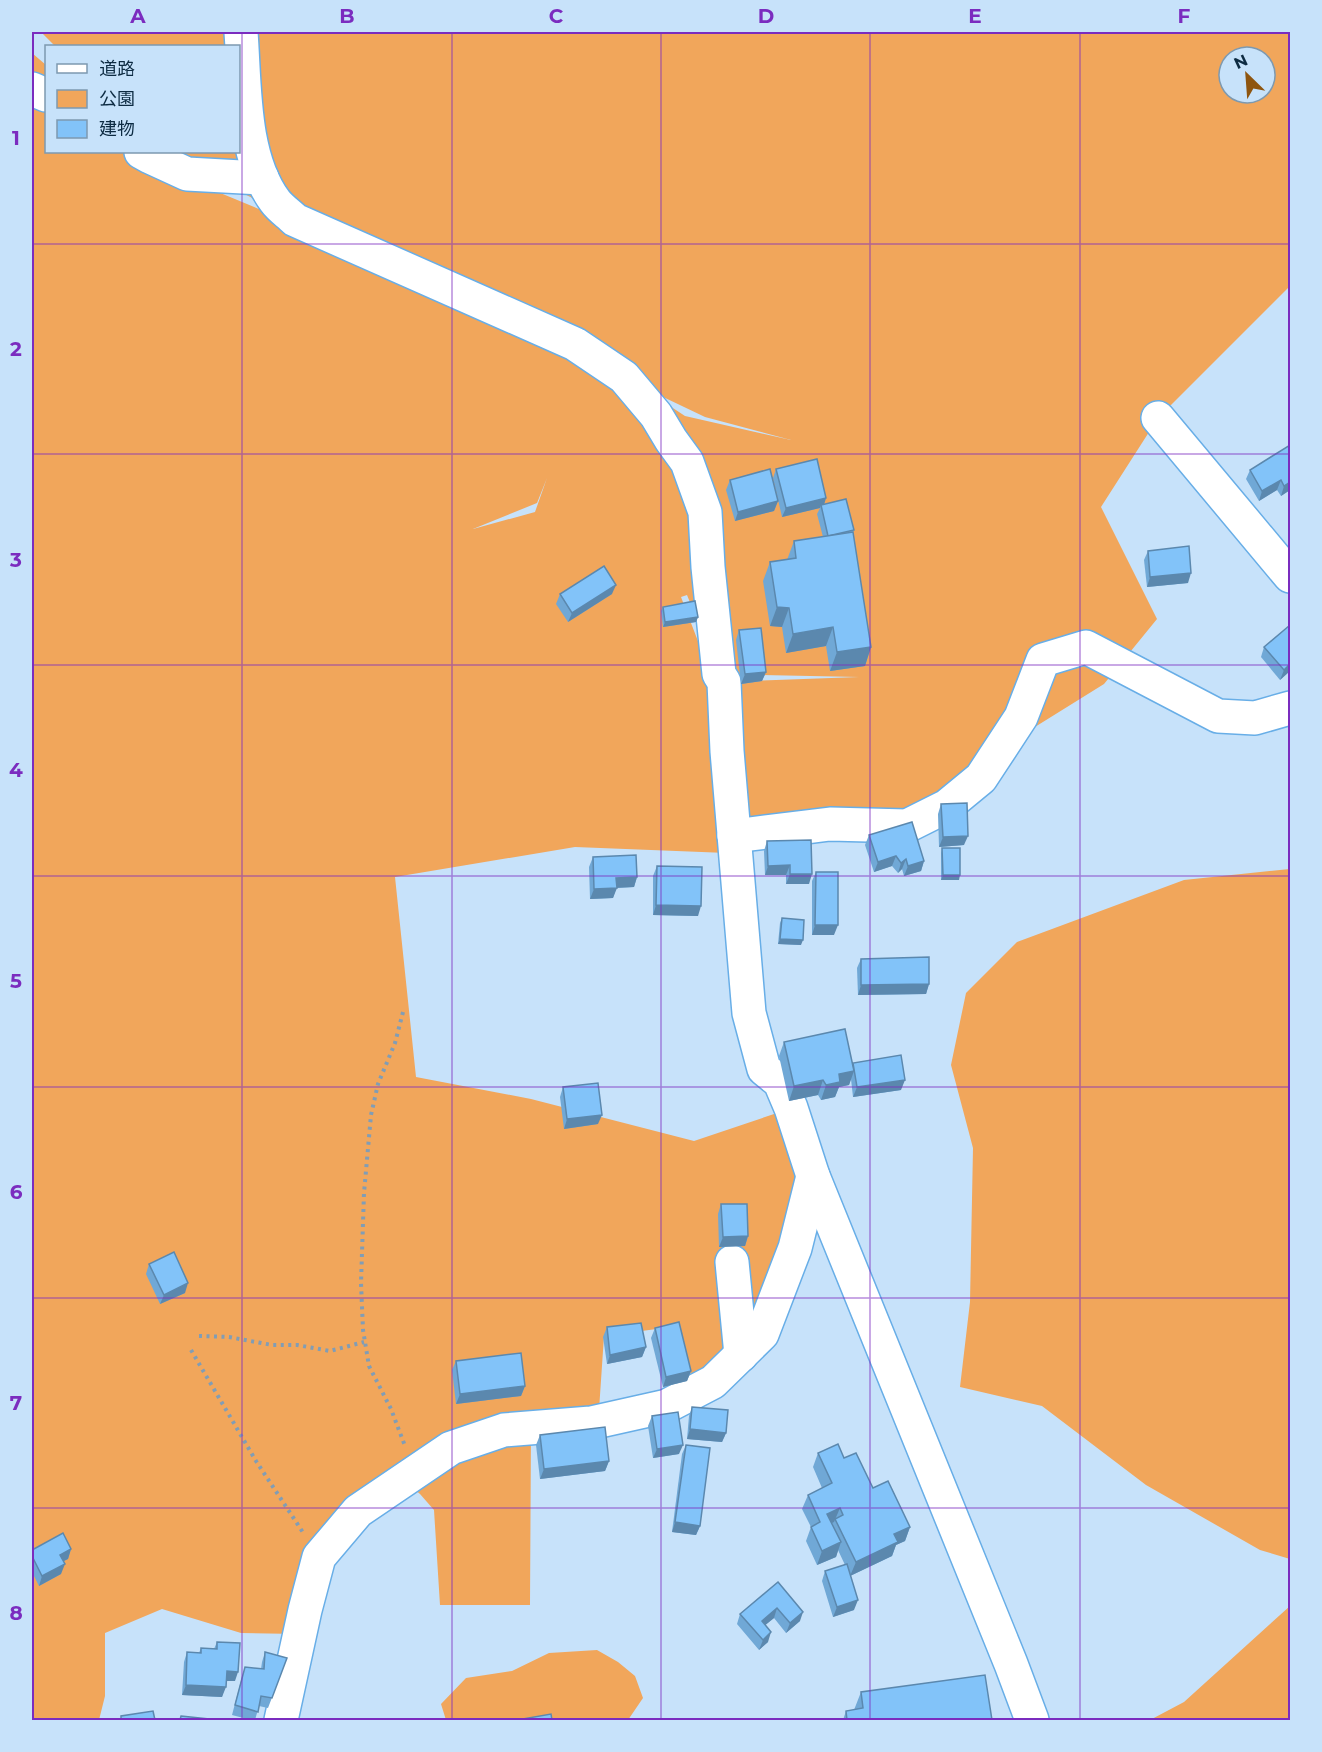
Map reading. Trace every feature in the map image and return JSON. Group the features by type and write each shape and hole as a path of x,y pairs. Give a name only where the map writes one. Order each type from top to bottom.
{"street":[{"path":"241,32 250,141 262,178 276,202 295,220 575,344 624,377 656,415 687,462 705,512 719,674 724,682 727,751 749,1013 764,1069 780,1082 791,1108 813,1176 1032,1720"},
{"path":"143,153 187,174 262,178"},
{"path":"1158,418 1290,576"},
{"path":"734,836 831,825 907,826 947,806 981,778 1021,717 1043,660 1086,647 1218,716 1256,718 1290,708"},
{"path":"281,1720 305,1610 320,1557 358,1511 451,1448 504,1430 591,1423 667,1406 713,1382 762,1334 795,1248 813,1176"},
{"path":"732,1262 741,1355"}],"path":[{"path":"403,1012 395,1043 378,1084 371,1115 364,1193 361,1283 364,1342 369,1366 391,1409 416,1471"},
{"path":"199,1336 229,1337 272,1346 297,1345 330,1351 364,1342"},
{"path":"191,1350 256,1461 320,1557"}],"green space":[{"path":"41,32 1290,32 1290,286 1158,418 1101,507 1157,619 1104,684 993,753 929,809 733,821 724,682 859,677 719,674 687,595 681,597 716,688 727,853 575,847 395,877 416,1077 531,1099 694,1141 783,1111 813,1176 762,1334 695,1386 675,1332 664,1328 604,1336 599,1410 531,1428 530,1605 440,1605 434,1510 403,1480 359,1506 298,1634 241,1633 162,1609 105,1633 105,1696 99,1720 32,1720 32,53 45,64 45,153 240,153 240,45 54,45","holes":["164,155 372,256 201,185","638,385 705,417 791,440 685,416","547,478 535,512 473,529 537,503"]},
{"path":"1290,869 1290,1559 1260,1550 1146,1485 1042,1406 960,1387 970,1302 973,1148 951,1065 966,993 1017,942 1184,880"},
{"path":"1290,1606 1290,1720 1150,1720 1184,1702"},
{"path":"597,1650 618,1662 635,1676 643,1698 628,1720 446,1720 441,1704 466,1678 512,1671 549,1653"}],"building":[{"path":"1290,445 1290,482 1284,486 1281,480 1262,491 1250,470"},
{"path":"817,459 826,498 786,508 776,469"},
{"path":"770,469 778,501 738,512 730,480"},
{"path":"846,499 854,530 828,536 821,505"},
{"path":"853,532 871,647 837,652 833,627 793,634 789,608 777,607 770,562 796,558 794,541"},
{"path":"1189,546 1191,573 1150,577 1148,551"},
{"path":"604,566 616,585 572,613 560,594"},
{"path":"695,601 698,617 665,622 663,607"},
{"path":"1290,625 1290,664 1284,670 1264,647"},
{"path":"761,628 766,672 745,674 739,630"},
{"path":"967,803 968,836 943,837 941,804"},
{"path":"912,822 924,861 908,866 906,859 901,863 896,856 878,862 869,835"},
{"path":"811,840 812,874 790,874 790,865 768,866 767,841"},
{"path":"942,848 960,848 960,875 943,875"},
{"path":"636,855 637,877 616,878 617,888 594,889 593,857"},
{"path":"657,866 702,867 701,906 656,905"},
{"path":"816,872 838,872 838,925 815,925"},
{"path":"782,918 804,920 803,940 780,939"},
{"path":"929,957 929,984 861,985 861,959"},
{"path":"845,1029 854,1071 839,1074 840,1082 826,1085 823,1080 794,1086 784,1042"},
{"path":"901,1055 905,1080 857,1087 853,1063"},
{"path":"598,1083 602,1115 567,1119 563,1087"},
{"path":"721,1204 747,1204 748,1236 723,1237"},
{"path":"174,1252 188,1283 164,1295 149,1264"},
{"path":"679,1322 691,1371 666,1377 655,1328"},
{"path":"641,1323 646,1347 610,1355 607,1327"},
{"path":"521,1353 525,1386 460,1394 456,1361"},
{"path":"692,1407 728,1410 726,1433 690,1429"},
{"path":"678,1412 683,1445 657,1449 652,1416"},
{"path":"605,1427 609,1461 544,1469 540,1435"},
{"path":"838,1444 844,1458 856,1453 873,1488 888,1481 910,1527 894,1534 898,1542 856,1562 835,1519 843,1515 840,1508 827,1514 841,1542 822,1551 811,1527 820,1522 808,1495 832,1483 818,1453"},
{"path":"686,1445 710,1448 700,1526 675,1522"},
{"path":"63,1533 71,1549 60,1555 65,1564 42,1576 32,1556 32,1550"},
{"path":"847,1564 858,1600 837,1607 825,1571"},
{"path":"778,1582 803,1612 790,1623 777,1608 762,1621 771,1632 763,1640 740,1614"},
{"path":"217,1642 240,1643 238,1672 227,1671 226,1687 186,1685 187,1652 201,1653 201,1648 217,1649"},
{"path":"265,1652 287,1658 272,1698 261,1696 258,1712 235,1705 245,1667 264,1669"},
{"path":"985,1675 992,1720 847,1720 846,1711 863,1708 861,1692"},
{"path":"153,1711 155,1720 121,1720 121,1716"},
{"path":"551,1714 552,1720 517,1720"},
{"path":"181,1716 219,1720 180,1720"}]}
